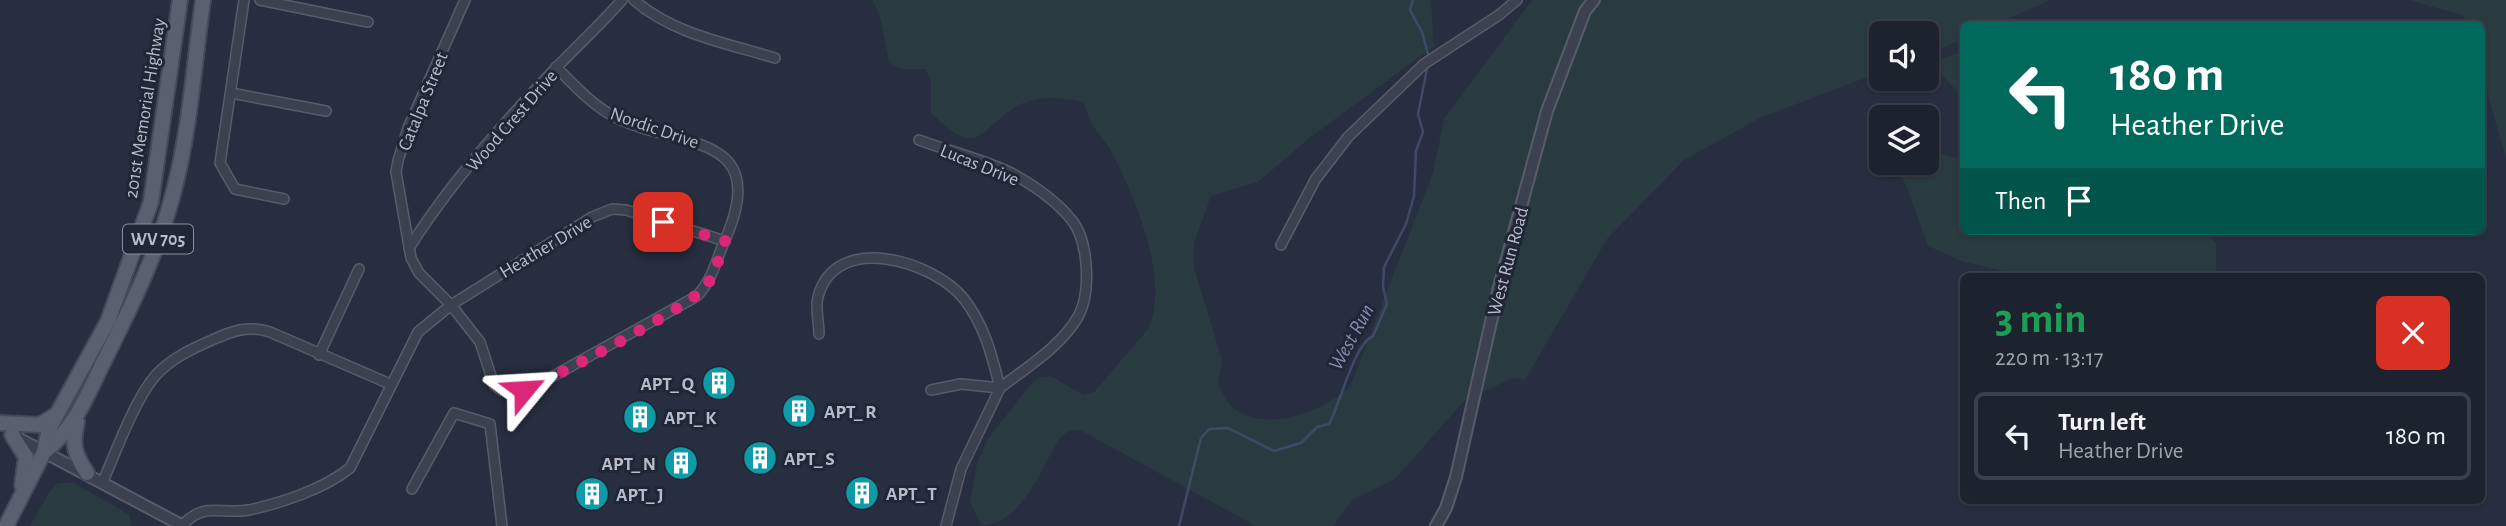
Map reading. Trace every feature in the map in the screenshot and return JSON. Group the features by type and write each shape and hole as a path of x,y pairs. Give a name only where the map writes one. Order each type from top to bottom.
{"main road":[{"name":"201st Memorial Highway","path":"6,526 44,452 49,429 112,311 151,202 180,0"},
{"name":"201st Memorial Highway","path":"44,452 65,436 81,408 136,297 173,194 203,0"},
{"path":"0,423 40,425 52,419 65,401"},
{"path":"81,408 73,442 75,456 86,473"},
{"path":"6,432 26,457 18,502"}],"street":[{"path":"244,0 220,163 235,189 284,199"},
{"path":"260,0 368,22"},
{"name":"Catalpa Street","path":"409,248 396,172 398,161 408,128 465,0"},
{"name":"Wood Crest Drive","path":"409,248 432,211 556,67 622,0"},
{"path":"634,0 656,18 673,26 775,58"},
{"path":"1280,245 1315,180 1348,137 1424,64 1517,0"},
{"name":"West Run Road","path":"1436,526 1446,508 1456,477 1498,291 1547,111 1585,11 1594,0"},
{"name":"Nordic Drive","path":"409,248 413,265 451,305 480,342 494,385 502,390 524,390 696,296 713,275 739,204 738,186 722,155 696,141 615,117 598,106 556,67"},
{"path":"231,93 326,111"},
{"name":"Lucas Drive","path":"919,140 1012,174 1048,196 1073,220 1085,254 1087,284 1079,315 1048,351 1000,388"},
{"name":"Heather Drive","path":"183,526 192,514 202,511 248,510 316,490 335,481 350,468 418,332 451,305 592,217 612,209 626,210 725,241"},
{"path":"819,334 818,297 830,276 846,261 889,257 932,274 963,298 986,335 1000,388 961,468 946,526"},
{"path":"318,355 359,269"},
{"path":"103,481 141,398 159,372 181,355 223,335 248,328 270,332 390,384"},
{"path":"931,390 961,384 1000,388"},
{"path":"412,489 454,412 490,424 502,526"},
{"path":"6,432 103,481 183,526"}],"shaded area":[{"path":"872,0 1431,0 1434,46 1312,136 1258,182 1211,196 1194,243 1194,268 1222,360 1218,384 1233,408 1247,416 1278,419 1310,411 1350,387 1433,173 1444,119 1532,0 2051,0 2002,21 1960,21 1960,39 1939,49 1939,21 1869,21 1869,77 1762,117 1684,160 1607,239 1525,380 1513,378 1465,400 1395,479 1352,500 1333,526 1256,526 1080,430 1068,431 1059,439 1037,480 1019,506 995,523 981,525 970,502 977,463 988,439 1038,378 1051,376 1083,395 1094,392 1148,329 1154,309 1152,262 1147,238 1129,189 1110,149 1092,124 1083,102 1051,98 1026,102 1005,114 986,131 970,138 948,128 931,113 931,79 925,69 900,69 889,62 879,13"},
{"path":"2409,0 2506,0 2506,158 2485,85 2485,21 2465,21 2464,16"},
{"path":"1960,52 1960,95 1939,71 1939,60"},
{"path":"1939,153 1960,159 1960,235 2209,235 2216,243 2216,273 2011,273 1961,261 1928,246 1901,175 1939,175"},
{"path":"58,483 74,483 130,515 131,526 30,526 50,491"}],"waterway":[{"name":"West Run","path":"1413,0 1410,10 1422,32 1429,58"},
{"name":"West Run","path":"1179,526 1201,438 1209,429 1228,428 1274,451 1301,443 1317,427 1329,424 1354,362 1366,341 1373,336 1387,304 1383,287 1384,267 1406,224 1414,196 1416,151 1423,132 1418,114 1428,64"}],"place":[{"name":"APT_ Q","path":"719,383"},
{"name":"APT_ R","path":"799,411"},
{"name":"APT_ K","path":"640,417"},
{"name":"APT_ S","path":"760,458"},
{"name":"APT_ N","path":"681,463"},
{"name":"APT_ T","path":"862,493"},
{"name":"APT_ J","path":"592,494"}],"route":[{"path":"524,390 696,296 705,286 713,275 725,241 663,222"}]}
